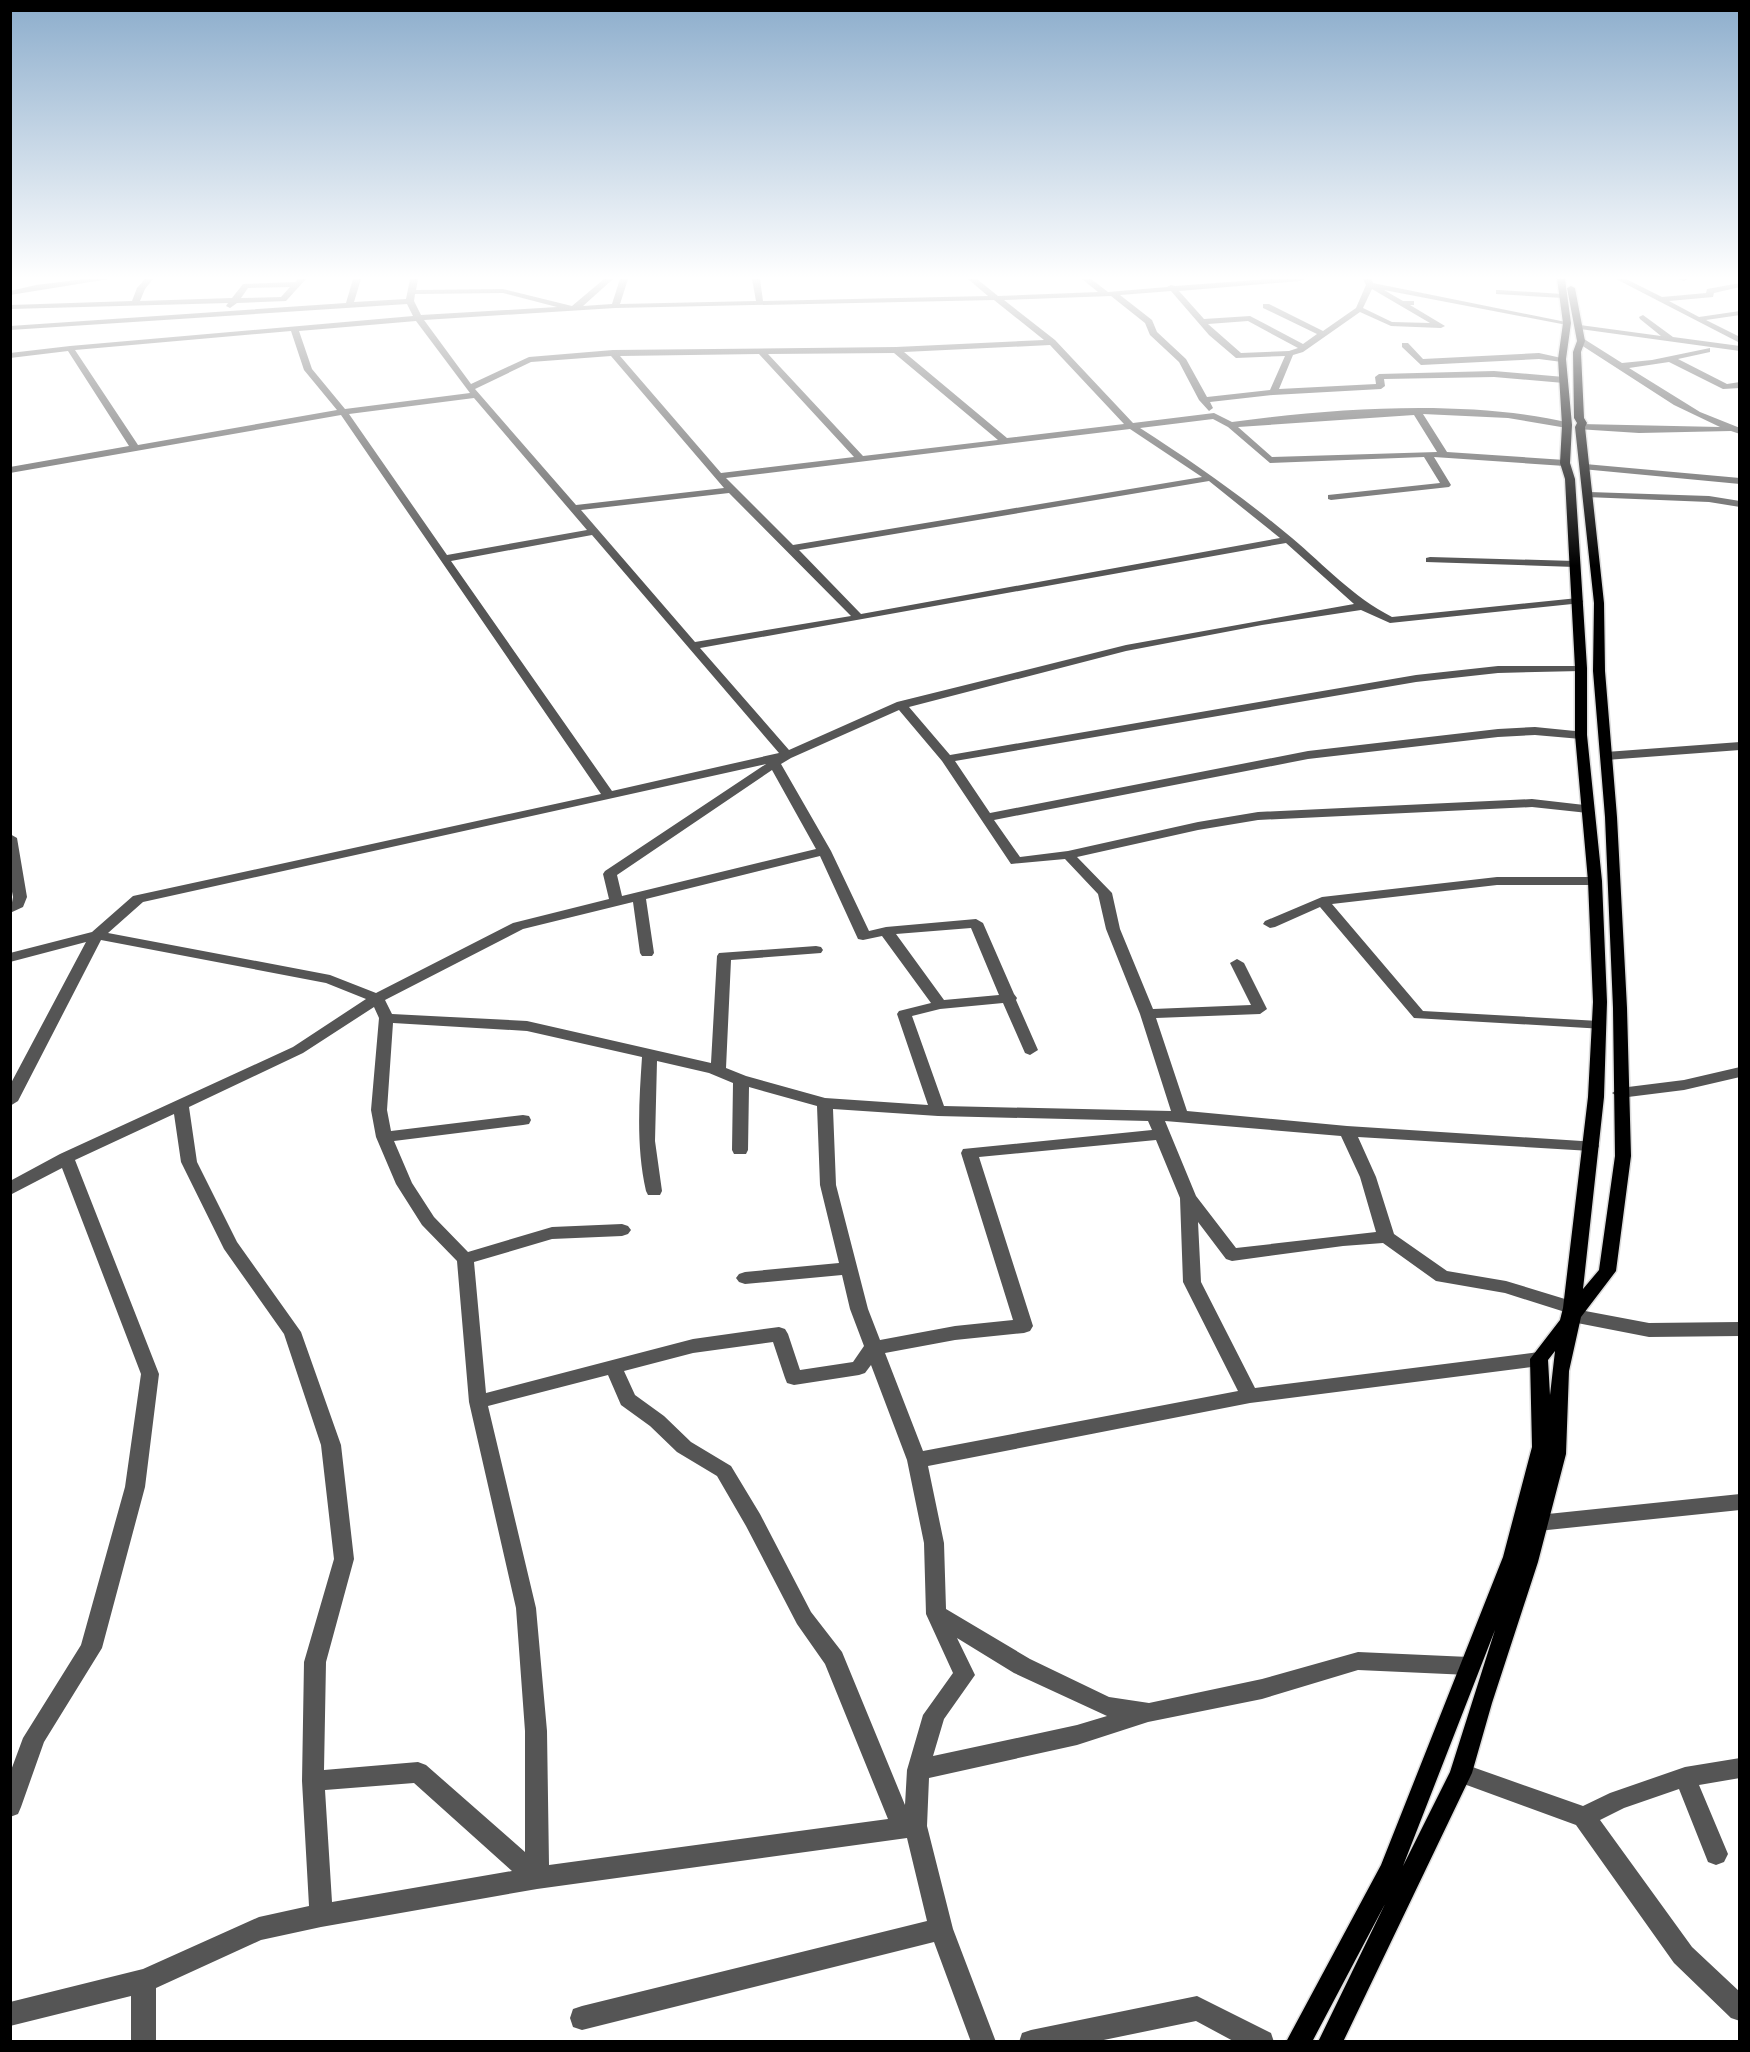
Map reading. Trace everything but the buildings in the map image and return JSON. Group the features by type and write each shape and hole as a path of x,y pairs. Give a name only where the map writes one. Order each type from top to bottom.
{"main road":[{"path":"1298,2042 1389,1871 1514,1557 1542,1447 1539,1359 1568,1322 1572,1311 1607,1271 1623,1156 1620,1008 1599,671 1599,603 1585,467 1564,375"},
{"path":"1330,2042 1461,1773 1481,1703 1528,1562 1556,1454 1560,1371 1572,1311 1599,1066 1595,881 1581,735 1581,668 1570,479 1565,463 1574,426 1576,375"},
{"path":"1571,515 1590,518"}],"street":[{"path":"87,375 135,448"},
{"path":"312,375 344,412 609,796"},
{"path":"460,375 691,646 781,760 860,925 863,936 976,923 1010,998 1030,1050"},
{"path":"10,470 473,392 503,375"},
{"path":"631,375 731,490 859,618"},
{"path":"782,375 862,460"},
{"path":"926,375 1005,441"},
{"path":"1083,375 1130,425 1211,478 1288,540 1363,606 1390,620 1578,601"},
{"path":"1190,375 1214,416 1231,425 1270,460 1443,454 1565,463"},
{"path":"1274,392 1281,375"},
{"path":"1203,400 1274,392 1382,386 1379,377 1465,375"},
{"path":"1503,375 1564,380"},
{"path":"1632,375 1674,402 1726,428 1739,431"},
{"path":"1702,375 1726,387 1739,386"},
{"path":"1231,425 1416,411 1531,417 1574,426 1640,430 1739,431"},
{"path":"1416,411 1443,454"},
{"path":"720,476 1214,416"},
{"path":"1331,497 1446,485 1427,454"},
{"path":"1585,467 1740,481"},
{"path":"791,548 1211,478"},
{"path":"573,508 731,490"},
{"path":"1589,495 1709,499 1740,504"},
{"path":"1720,501 1740,516"},
{"path":"444,560 593,532"},
{"path":"691,646 859,618 1288,540"},
{"path":"1430,560 1575,564"},
{"path":"616,902 610,874 781,760 901,705 1126,648 1262,622 1363,606"},
{"path":"947,759 1050,738 1390,681 1533,666 1581,668"},
{"path":"901,705 947,759 1016,861 1068,855 1198,826 1258,816 1532,803 1588,809"},
{"path":"988,817 1308,755 1498,733 1535,731 1581,735"},
{"path":"1606,756 1740,746"},
{"path":"10,1101 97,936 138,899 781,760"},
{"path":"10,838 20,897 18,904 10,909"},
{"path":"12,1183 298,1050 377,998 448,964 518,926 824,851"},
{"path":"1068,855 1105,893 1113,929 1147,1014 1181,1116"},
{"path":"1270,924 1322,901 1497,881 1595,881"},
{"path":"639,896 647,953"},
{"path":"1322,901 1419,1015 1599,1026"},
{"path":"886,932 940,1005"},
{"path":"10,958 97,936 330,979 377,998 386,1018 379,1110 384,1137 404,1184 428,1221 465,1259 478,1402 526,1608 536,1731 537,1878"},
{"path":"718,1072 724,956 816,950"},
{"path":"1147,1014 1260,1009 1237,963"},
{"path":"938,1111 904,1014 940,1005 1010,998"},
{"path":"386,1018 527,1026 714,1069 741,1080 825,1103 938,1111 1181,1116 1347,1131 1591,1146"},
{"path":"650,1055 648,1143 650,1176 654,1191"},
{"path":"1620,1093 1684,1085 1740,1072"},
{"path":"740,1150 741,1080"},
{"path":"825,1103 828,1185 859,1309 917,1460 934,1543 936,1614 964,1675 934,1715 918,1770 916,1826 941,1929 984,2042"},
{"path":"181,1104 189,1162 230,1245 292,1332 331,1445 344,1558 315,1662 313,1781 321,1915"},
{"path":"1155,1117 1188,1198 1232,1256 1343,1240 1386,1237"},
{"path":"384,1137 523,1120"},
{"path":"1347,1131 1368,1177 1386,1237 1442,1277 1506,1287 1572,1311 1649,1330 1740,1329"},
{"path":"478,1402 693,1346 779,1334 794,1378 859,1368 873,1348 955,1333 1024,1326 969,1154 1162,1134"},
{"path":"10,1807 34,1738 91,1648 135,1487 150,1374 66,1158"},
{"path":"1188,1198 1192,1282 1250,1396"},
{"path":"465,1259 552,1233 622,1230"},
{"path":"745,1278 850,1268"},
{"path":"917,1460 1250,1396 1539,1359"},
{"path":"614,1368 628,1400 657,1421 684,1447 724,1471 753,1520 804,1618 834,1659 896,1812 916,1826"},
{"path":"1538,1523 1740,1502"},
{"path":"936,1614 1022,1666 1085,1696 1107,1706 1149,1713"},
{"path":"918,1770 1077,1735 1149,1713 1262,1689 1358,1661 1469,1666"},
{"path":"1584,1817 1618,1800 1685,1777 1740,1768"},
{"path":"313,1781 418,1772 537,1878"},
{"path":"1461,1773 1584,1817 1683,1955 1740,2009"},
{"path":"1685,1777 1716,1854"},
{"path":"10,2014 144,1981 259,1929 321,1915 537,1878 916,1826"},
{"path":"582,2018 941,1929"},
{"path":"143,2042 144,1981"},
{"path":"1031,2042 1197,2008 1262,2042"}]}
